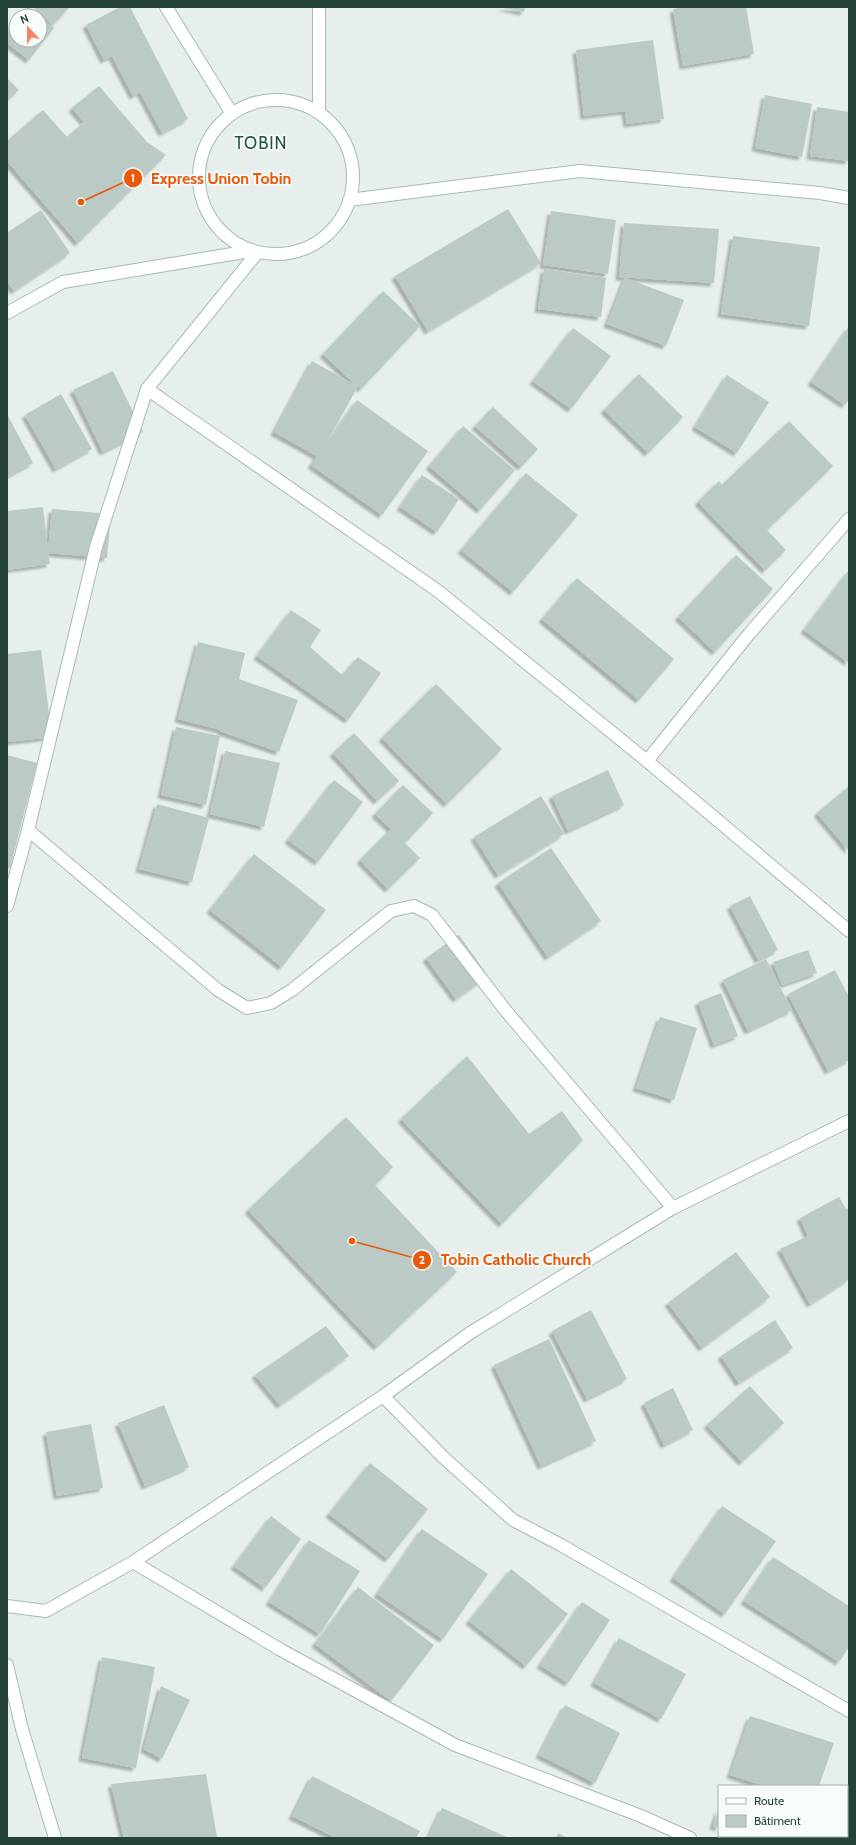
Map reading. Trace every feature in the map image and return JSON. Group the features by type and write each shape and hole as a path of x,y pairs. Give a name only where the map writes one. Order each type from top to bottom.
{"street":[{"path":"166,7 231,112"},
{"path":"319,112 320,7"},
{"path":"7,313 63,282 253,252 277,255 296,251 314,244 330,232 338,222 349,200 353,175 348,150 337,129 319,112 298,102 274,99 252,102 231,112 203,145 197,187 215,227 253,252"},
{"path":"349,200 580,171 820,193 849,198"},
{"path":"7,906 28,830 96,547 147,389 253,252"},
{"path":"147,389 438,591 647,761 849,931"},
{"path":"647,761 749,634 849,519"},
{"path":"28,830 218,990 247,1008 271,1003 286,993 391,911 414,906 432,915 506,1011 673,1208"},
{"path":"7,1606 46,1611 134,1562 383,1396 470,1333 673,1208 849,1121"},
{"path":"383,1396 443,1458 513,1520 561,1545 849,1711"},
{"path":"134,1562 282,1650 455,1745 641,1816 690,1838"},
{"path":"7,1665 22,1729 55,1838"}],"building":[{"path":"33,7 70,7 53,25 48,20 48,8"},
{"path":"120,7 130,7 188,119 162,133 140,92 133,96 112,56 104,60 86,25"},
{"path":"499,7 525,7 524,12"},
{"path":"684,7 746,7 754,54 683,66 673,9"},
{"path":"48,23 54,28 48,36"},
{"path":"653,40 664,119 627,124 625,111 584,116 576,50"},
{"path":"13,48 38,48 29,60"},
{"path":"7,78 19,90 7,101"},
{"path":"99,86 147,142 166,155 78,243 7,161 7,141 43,110 67,137 84,122 72,108"},
{"path":"765,95 812,104 802,157 755,148"},
{"path":"817,107 849,112 849,161 810,156"},
{"path":"508,209 541,263 428,331 395,276"},
{"path":"41,210 70,253 14,291 7,281 7,233"},
{"path":"551,211 616,220 608,274 543,265"},
{"path":"624,223 719,229 714,283 619,277"},
{"path":"733,236 820,247 809,326 721,314"},
{"path":"544,269 606,278 601,317 538,309"},
{"path":"625,278 684,300 666,346 607,324"},
{"path":"383,291 420,326 361,389 358,386 327,442 357,400 428,451 382,515 311,465 317,456 274,432 312,361 357,386 323,354"},
{"path":"849,326 849,399 845,405 811,382"},
{"path":"573,328 611,356 571,409 533,381"},
{"path":"113,371 143,432 103,452 73,390"},
{"path":"639,374 683,417 648,453 604,410"},
{"path":"727,375 769,402 737,453 695,427"},
{"path":"61,394 92,449 56,469 25,415"},
{"path":"493,407 538,449 521,467 475,426"},
{"path":"7,414 33,463 7,477"},
{"path":"789,421 833,466 767,530 786,550 765,570 698,502 719,481 722,485"},
{"path":"463,426 515,470 480,510 429,466"},
{"path":"526,473 578,515 513,592 461,550"},
{"path":"422,475 459,499 437,532 400,507"},
{"path":"43,507 48,551 52,509 111,514 107,558 48,553 50,564 7,570 7,511"},
{"path":"736,555 773,589 715,652 678,617"},
{"path":"849,570 849,663 804,630"},
{"path":"577,578 674,659 639,700 542,619"},
{"path":"291,610 321,630 310,647 342,675 358,657 381,673 348,720 257,656"},
{"path":"198,642 245,653 239,679 298,700 279,752 220,731 221,730 178,719"},
{"path":"41,650 52,737 7,742 7,654"},
{"path":"436,684 502,749 447,804 382,738"},
{"path":"176,727 220,736 206,805 161,795"},
{"path":"354,733 399,781 377,801 333,753"},
{"path":"225,751 280,763 264,827 210,814"},
{"path":"7,755 37,763 10,868 7,868"},
{"path":"608,770 624,805 568,831 552,796"},
{"path":"334,780 363,802 318,862 288,840"},
{"path":"403,785 433,813 405,843 420,858 388,889 360,860 391,829 375,814"},
{"path":"849,786 849,851 817,813"},
{"path":"541,796 564,834 498,875 474,837"},
{"path":"157,804 209,818 192,882 139,869"},
{"path":"551,848 601,921 548,957 498,883"},
{"path":"254,854 326,910 282,967 210,910"},
{"path":"750,896 778,950 758,960 730,906"},
{"path":"459,935 488,976 456,999 426,958"},
{"path":"808,950 817,973 782,985 773,962"},
{"path":"766,959 792,1010 748,1031 723,980"},
{"path":"835,970 849,997 849,1060 828,1071 788,994"},
{"path":"721,993 738,1036 714,1045 698,1002"},
{"path":"660,1017 697,1028 674,1100 636,1088"},
{"path":"467,1056 529,1134 562,1111 583,1140 502,1224 401,1119"},
{"path":"346,1117 393,1167 375,1185 457,1272 377,1347 248,1210"},
{"path":"839,1197 846,1209 849,1208 849,1279 810,1304 780,1249 808,1236 800,1218"},
{"path":"736,1252 770,1297 702,1348 668,1303"},
{"path":"591,1310 627,1379 587,1399 552,1331"},
{"path":"775,1320 793,1348 739,1383 721,1356"},
{"path":"326,1326 349,1356 280,1405 255,1375"},
{"path":"549,1339 596,1441 541,1466 494,1365"},
{"path":"750,1386 784,1423 742,1462 707,1425"},
{"path":"673,1388 693,1430 664,1445 644,1403"},
{"path":"164,1405 189,1467 145,1486 118,1423"},
{"path":"91,1424 103,1488 57,1496 46,1432"},
{"path":"370,1463 428,1509 388,1559 329,1514"},
{"path":"722,1506 776,1541 725,1614 673,1578"},
{"path":"271,1516 301,1539 265,1588 234,1566"},
{"path":"422,1529 488,1574 443,1639 377,1594"},
{"path":"309,1540 360,1571 320,1634 269,1602"},
{"path":"773,1557 849,1606 849,1647 839,1662 744,1601"},
{"path":"511,1569 568,1614 526,1666 469,1621"},
{"path":"358,1587 434,1645 391,1701 315,1644"},
{"path":"582,1602 610,1620 568,1683 540,1665"},
{"path":"619,1638 686,1674 661,1719 594,1683"},
{"path":"102,1657 155,1667 136,1768 82,1758"},
{"path":"161,1686 190,1700 162,1759 144,1749"},
{"path":"565,1705 620,1733 595,1783 539,1755"},
{"path":"750,1716 834,1743 819,1785 762,1785 730,1775"},
{"path":"206,1774 217,1837 124,1838 111,1784"},
{"path":"312,1776 420,1831 416,1838 336,1838 292,1816"},
{"path":"442,1808 509,1838 428,1838"},
{"path":"718,1810 718,1828 713,1826"},
{"path":"849,1822 849,1838 801,1838 848,1837"},
{"path":"558,1833 568,1838 556,1838"},
{"path":"748,1837 790,1837 790,1838"}],"place":[{"name":"Express Union Tobin","path":"81,202"},
{"name":"Tobin Catholic Church","path":"352,1241"}],"district":[{"name":"TOBIN","path":"261,143"}]}
